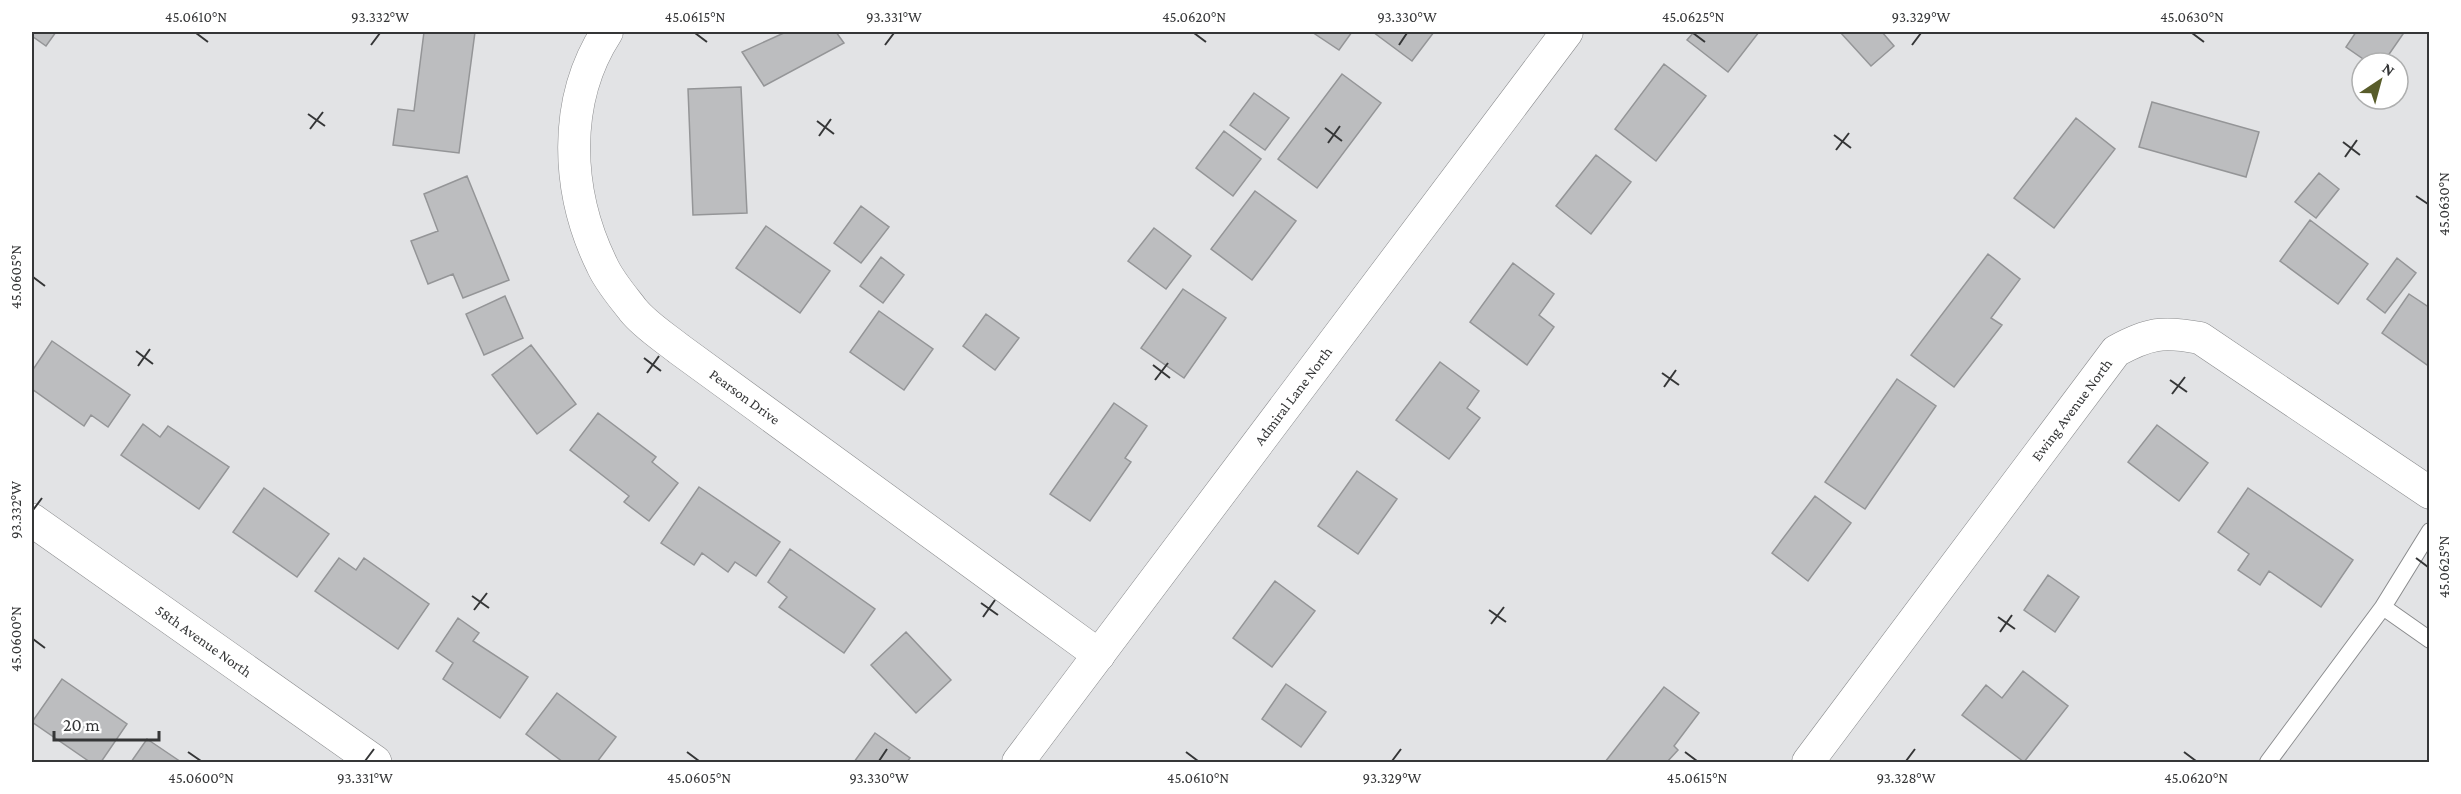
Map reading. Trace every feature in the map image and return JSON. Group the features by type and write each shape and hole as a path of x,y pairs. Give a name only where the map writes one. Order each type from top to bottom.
{"main road":[{"name":"58th Avenue North","path":"32,520 375,762"}],"street":[{"name":"Pearson Drive","path":"607,32 598,45 578,99 572,156 582,213 602,266 635,313 679,349 1099,655"},
{"name":"Admiral Lane North","path":"1018,762 1567,32"},
{"name":"Ewing Avenue North","path":"1808,762 2116,351 2142,337 2169,332 2200,338 2430,493"}],"lane":[{"path":"2268,762 2383,607 2430,531"},
{"path":"2383,607 2430,640"}],"building":[{"path":"32,32 56,32 46,46 32,36"},
{"path":"424,32 475,32 459,153 393,145 398,109 414,111"},
{"path":"786,32 836,32 844,43 764,86 742,52"},
{"path":"1312,32 1352,32 1339,50"},
{"path":"1373,32 1434,32 1412,61"},
{"path":"1694,32 1759,32 1728,72 1687,40"},
{"path":"1840,32 1882,32 1894,46 1871,66"},
{"path":"2356,32 2399,32 2403,34 2391,51 2352,51 2346,47"},
{"path":"1664,64 1706,96 1656,161 1615,129"},
{"path":"1342,74 1381,103 1317,188 1278,159"},
{"path":"741,87 747,213 693,215 688,89"},
{"path":"1254,93 1289,118 1265,150 1230,125"},
{"path":"2152,102 2259,132 2246,177 2139,147"},
{"path":"2076,118 2115,149 2054,228 2014,198"},
{"path":"1224,131 1261,159 1233,196 1196,168"},
{"path":"1596,155 1631,182 1591,234 1556,206"},
{"path":"2319,173 2339,189 2316,218 2295,202"},
{"path":"467,176 509,280 463,298 453,274 428,284 411,241 438,231 424,194"},
{"path":"1255,191 1296,221 1252,280 1211,249"},
{"path":"861,206 889,227 861,263 834,243"},
{"path":"2310,220 2368,264 2338,304 2280,261"},
{"path":"766,226 830,271 800,313 736,268"},
{"path":"1154,228 1191,256 1166,289 1128,261"},
{"path":"1988,254 2020,279 1991,318 2002,325 1954,387 1911,355"},
{"path":"881,257 904,275 883,303 860,286"},
{"path":"2397,258 2416,273 2385,313 2367,299"},
{"path":"1513,263 1554,294 1539,315 1554,327 1527,365 1470,322"},
{"path":"1183,289 1226,318 1184,378 1141,348"},
{"path":"2409,294 2430,308 2430,367 2382,333"},
{"path":"505,296 523,338 484,355 466,314"},
{"path":"879,311 933,349 904,390 850,352"},
{"path":"986,314 1019,338 995,370 963,346"},
{"path":"52,341 130,395 108,427 91,415 84,426 32,389 32,371"},
{"path":"531,345 576,404 537,434 492,375"},
{"path":"1440,362 1479,391 1467,408 1480,418 1449,459 1396,420"},
{"path":"1897,379 1936,406 1865,509 1825,482"},
{"path":"1114,403 1147,426 1125,458 1131,462 1090,521 1050,494"},
{"path":"598,413 656,457 652,462 678,483 649,521 624,502 629,496 570,450"},
{"path":"143,424 160,437 168,426 229,467 199,509 121,455"},
{"path":"2157,425 2208,463 2179,501 2128,462"},
{"path":"1357,471 1397,499 1358,554 1318,526"},
{"path":"699,487 780,542 756,576 735,562 728,572 702,553 694,565 661,543"},
{"path":"264,488 329,534 297,577 233,532"},
{"path":"2248,488 2353,560 2321,607 2269,571 2260,585 2238,570 2249,554 2218,532"},
{"path":"1815,496 1851,523 1808,581 1772,553"},
{"path":"790,549 875,609 844,653 779,607 787,597 768,582"},
{"path":"339,558 356,570 364,558 429,604 398,649 315,591"},
{"path":"2048,575 2079,597 2055,632 2024,610"},
{"path":"1275,581 1315,611 1272,667 1233,638"},
{"path":"458,618 479,633 473,641 528,677 500,718 443,679 453,663 436,651"},
{"path":"906,632 951,680 916,713 871,665"},
{"path":"2023,671 2068,706 2024,762 1962,715 1986,685 2002,698"},
{"path":"62,679 127,724 101,762 90,762 32,722"},
{"path":"1286,684 1326,712 1301,747 1262,719"},
{"path":"1664,687 1699,713 1674,746 1678,750 1667,762 1605,762"},
{"path":"557,693 616,737 597,762 563,762 526,734"},
{"path":"875,733 910,758 907,762 854,762"},
{"path":"147,739 181,762 131,762"}]}
